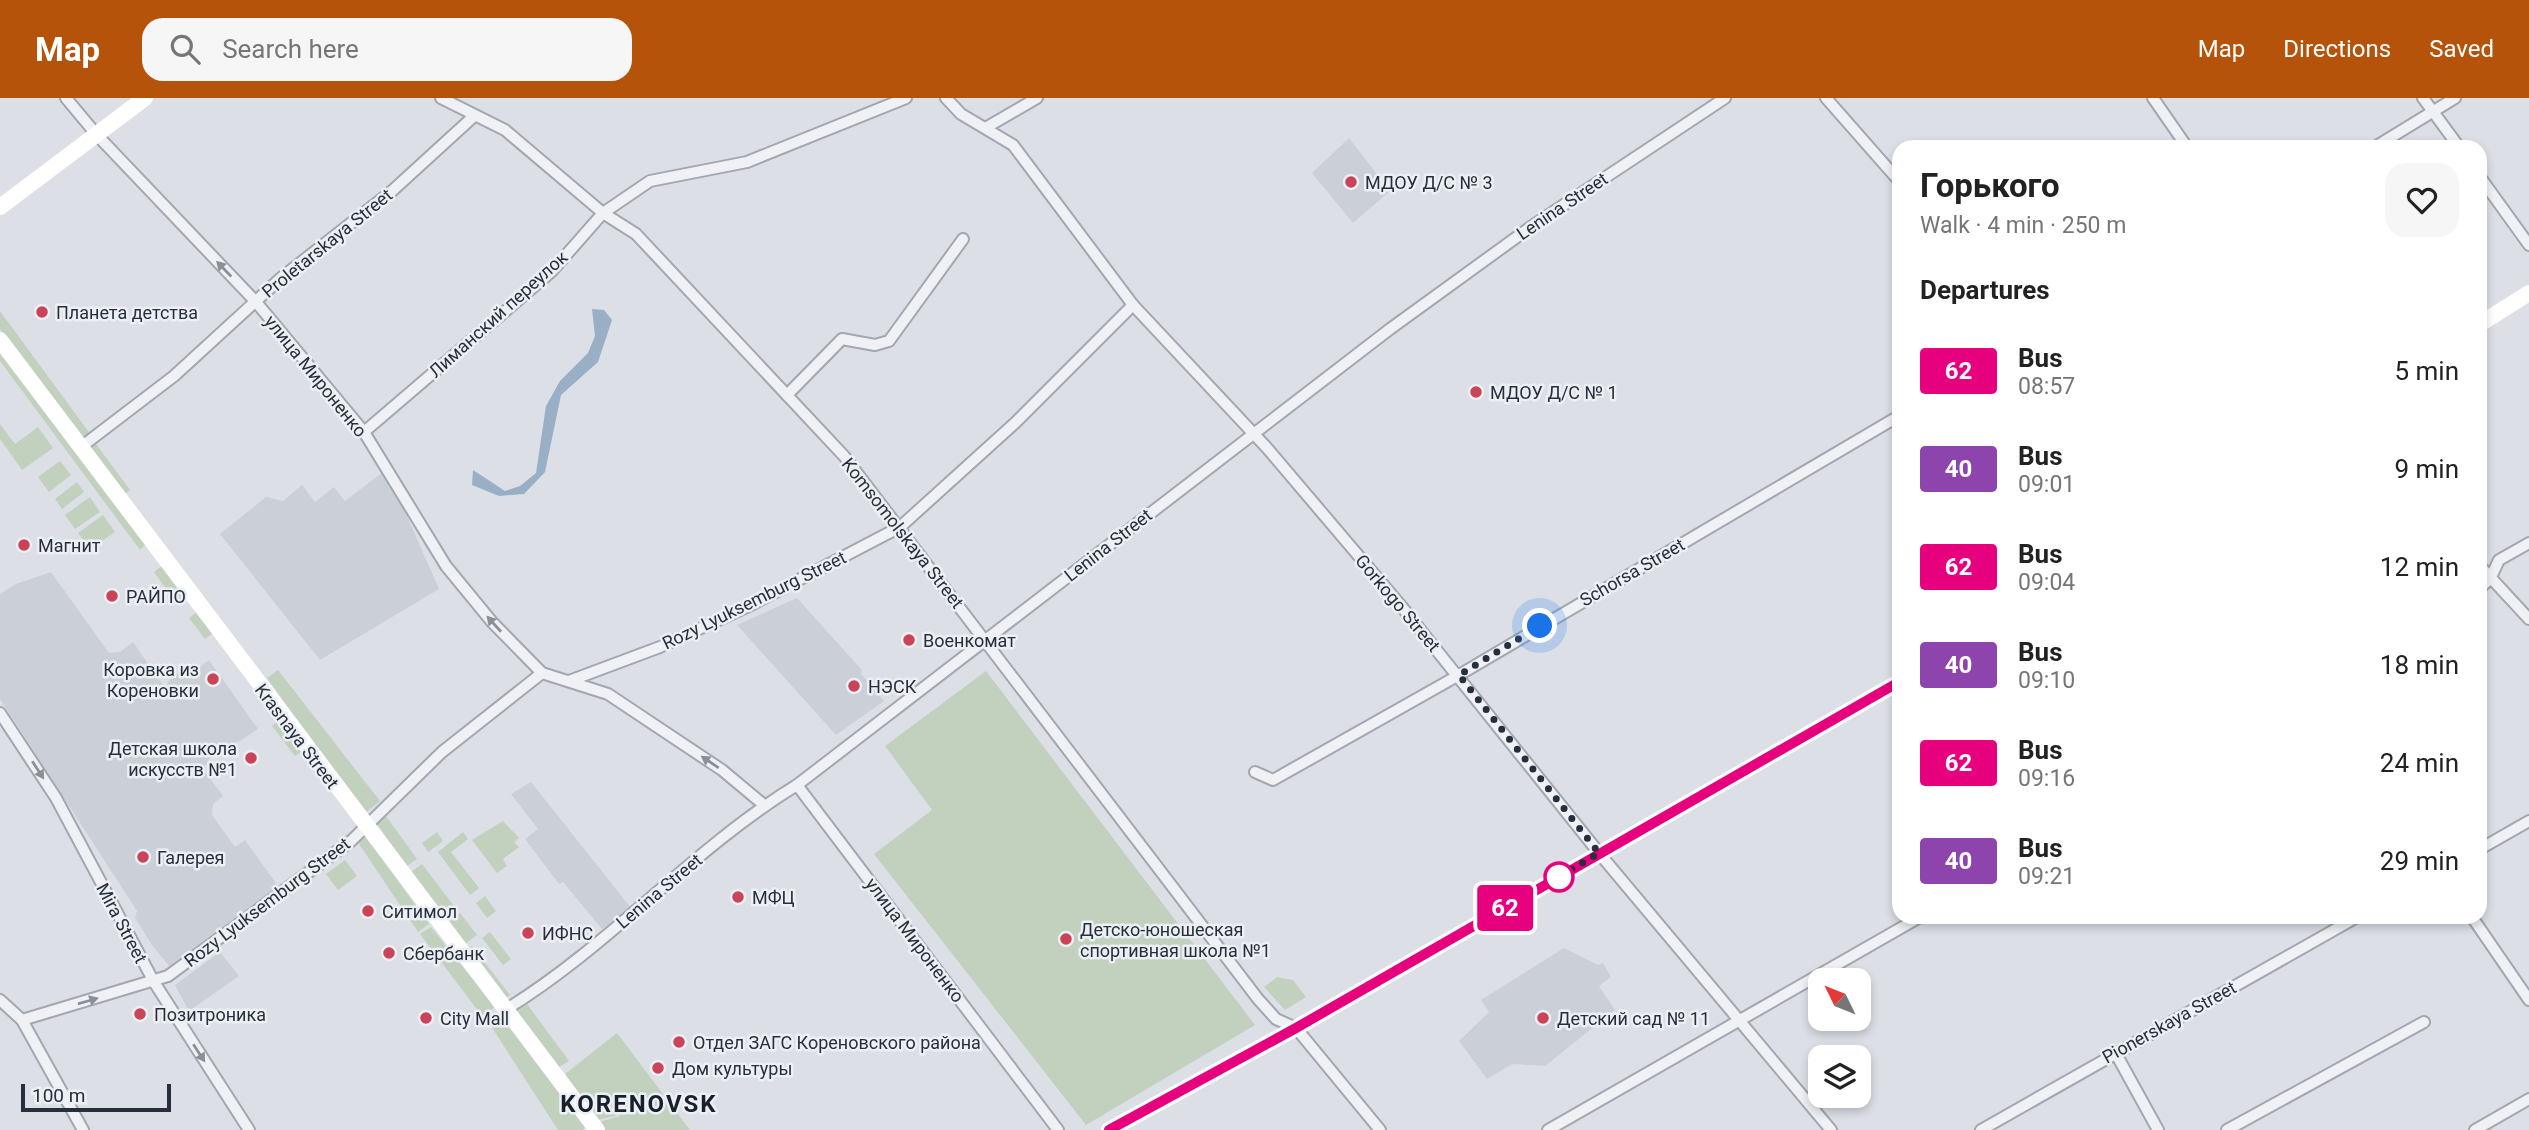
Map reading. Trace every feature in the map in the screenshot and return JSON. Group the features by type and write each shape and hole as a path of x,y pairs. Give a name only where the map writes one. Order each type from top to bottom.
{"main road":[{"path":"0,207 145,98"},
{"path":"2487,320 2529,293"},
{"name":"Krasnaya Street","path":"0,340 597,1130"},
{"path":"1109,1130 1296,1028 1892,686"}],"street":[{"name":"улица Мироненко","path":"66,98 96,134 256,302 364,432 446,566 492,622 542,673"},
{"name":"Komsomolskaya Street","path":"441,98 473,117 505,130 603,213 635,234 844,457 1258,999 1276,1019 1296,1028 1380,1130"},
{"name":"Лиманский переулок","path":"364,432 552,271 603,213 650,181 747,162 906,98"},
{"name":"Gorkogo Street","path":"946,98 961,114 987,127 1013,145 1133,305 1253,435 1459,675 1599,853 1741,1019 1831,1130"},
{"path":"987,127 1037,98"},
{"name":"Lenina Street","path":"505,1010 594,945 764,805 797,785 1390,329 1532,226 1725,98"},
{"path":"1826,98 1892,173"},
{"path":"2153,98 2183,140"},
{"path":"2423,98 2454,140"},
{"path":"2387,140 2455,98"},
{"name":"Proletarskaya Street","path":"81,447 174,376 309,254 392,191 473,117"},
{"path":"2487,187 2529,245"},
{"path":"787,395 842,339 875,345 889,341 963,239"},
{"name":"Rozy Lyuksemburg Street","path":"569,681 660,647 750,606 900,527 1015,423 1133,305"},
{"name":"Schorsa Street","path":"1255,772 1273,780 1459,675 1892,420"},
{"path":"2487,582 2499,560 2529,543"},
{"path":"2487,575 2529,619"},
{"path":"542,673 608,694 722,770 764,805"},
{"name":"Rozy Lyuksemburg Street","path":"22,1020 154,982 257,912 366,827 398,801 442,752 542,673"},
{"name":"Mira Street","path":"0,713 56,798 154,982 248,1130"},
{"name":"улица Мироненко","path":"797,785 1058,1130"},
{"path":"2487,845 2529,821"},
{"path":"1548,1130 1908,924"},
{"name":"Pionerskaya Street","path":"1981,1130 2344,924"},
{"path":"2477,924 2529,1000"},
{"path":"0,1000 22,1020 83,1130"},
{"path":"2227,1130 2424,1022"},
{"path":"2115,1052 2158,1130"},
{"path":"2475,1130 2529,1099"}],"shaded area":[{"name":"МДОУ Д/С № 3","path":"1349,138 1390,191 1353,223 1312,173"},
{"path":"383,472 396,491 439,589 320,660 220,534 266,497 283,501 302,485 315,502 334,487 345,501"},
{"path":"51,572 109,653 120,652 133,642 165,688 170,679 182,670 194,672 209,660 258,729 240,741 228,744 209,759 203,769 223,796 213,804 212,815 235,847 245,840 278,886 169,966 152,945 135,918 137,911 0,699 0,594 16,584"},
{"path":"797,598 862,670 861,674 884,701 836,735 737,625"},
{"path":"531,782 631,908 602,929 563,882 559,884 525,839 538,829 511,794"},
{"name":"Детский сад № 11","path":"1564,948 1598,965 1603,963 1611,977 1599,986 1615,1010 1545,1066 1512,1064 1487,1079 1459,1041 1489,1012 1481,1000"},
{"path":"220,952 239,976 189,1011 175,985"}],"green space":[{"path":"0,311 91,435 82,442 0,329"},
{"path":"0,349 146,544 140,550 0,361"},
{"path":"0,424 15,444 38,427 53,448 22,470 0,439"},
{"path":"96,444 130,490 124,495 90,448"},
{"path":"60,461 71,475 49,492 38,477"},
{"path":"77,482 84,492 62,509 55,499"},
{"path":"90,497 100,512 75,529 65,515"},
{"path":"103,515 115,532 90,549 78,533"},
{"path":"162,566 186,598 177,604 154,572"},
{"path":"197,612 213,633 205,639 189,618"},
{"path":"278,670 380,801 365,813 267,678"},
{"name":"Детско-юношеская спортивная школа №1","path":"986,671 1255,1025 1086,1125 874,854 932,810 885,746"},
{"path":"278,721 301,752 295,756 272,726"},
{"path":"386,816 417,859 407,866 376,823"},
{"path":"503,821 519,838 514,842 519,847 503,859 507,866 497,873 472,840"},
{"path":"437,832 443,841 428,852 422,843"},
{"path":"463,832 468,839 451,852 479,888 470,895 438,852"},
{"path":"365,835 429,924 418,932 357,841"},
{"path":"345,860 357,876 338,890 326,874"},
{"path":"422,864 454,906 443,914 411,872"},
{"path":"485,896 496,911 487,918 476,903"},
{"path":"460,913 477,935 465,944 449,922"},
{"path":"431,927 495,1007 482,1016 420,934"},
{"path":"490,932 511,959 503,965 482,938"},
{"path":"472,946 510,995 504,999 466,950"},
{"path":"1277,977 1293,980 1306,997 1285,1010 1264,987"},
{"path":"527,1004 569,1061 559,1067 516,1011"},
{"path":"503,1017 585,1127 583,1130 558,1130 491,1026"},
{"path":"617,1033 690,1130 590,1130 599,1122 620,1116 598,1088 618,1115 598,1120 565,1074"}],"water":[{"path":"592,309 604,310 612,320 598,362 561,395 545,472 524,494 499,496 472,485 473,470 505,491 520,486 536,473 546,406 560,381 588,353 595,336"}],"bus line":[{"name":"62","path":"1109,1130 1296,1028 1892,686"}],"place":[{"name":"МДОУ Д/С № 3","path":"1351,182"},
{"name":"Планета детства","path":"42,312"},
{"name":"МДОУ Д/С № 1","path":"1476,392"},
{"name":"Магнит","path":"24,545"},
{"name":"РАЙПО","path":"112,596"},
{"name":"Военкомат","path":"909,640"},
{"name":"Коровка из Кореновки","path":"213,679"},
{"name":"НЭСК","path":"854,686"},
{"name":"Детская школа искусств №1","path":"251,758"},
{"name":"Галерея","path":"143,857"},
{"name":"МФЦ","path":"738,897"},
{"name":"Ситимол","path":"368,911"},
{"name":"ИФНС","path":"528,933"},
{"name":"Детско-юношеская спортивная школа №1","path":"1066,939"},
{"name":"Сбербанк","path":"389,953"},
{"name":"Позитроника","path":"140,1014"},
{"name":"City Mall","path":"426,1018"},
{"name":"Детский сад № 11","path":"1543,1018"},
{"name":"Отдел ЗАГС Кореновского района","path":"679,1042"},
{"name":"Дом культуры","path":"658,1068"}],"district":[{"name":"KORENOVSK","path":"639,1104"}],"route":[{"path":"1540,626 1459,675 1599,853 1554,880 1559,877"}]}
